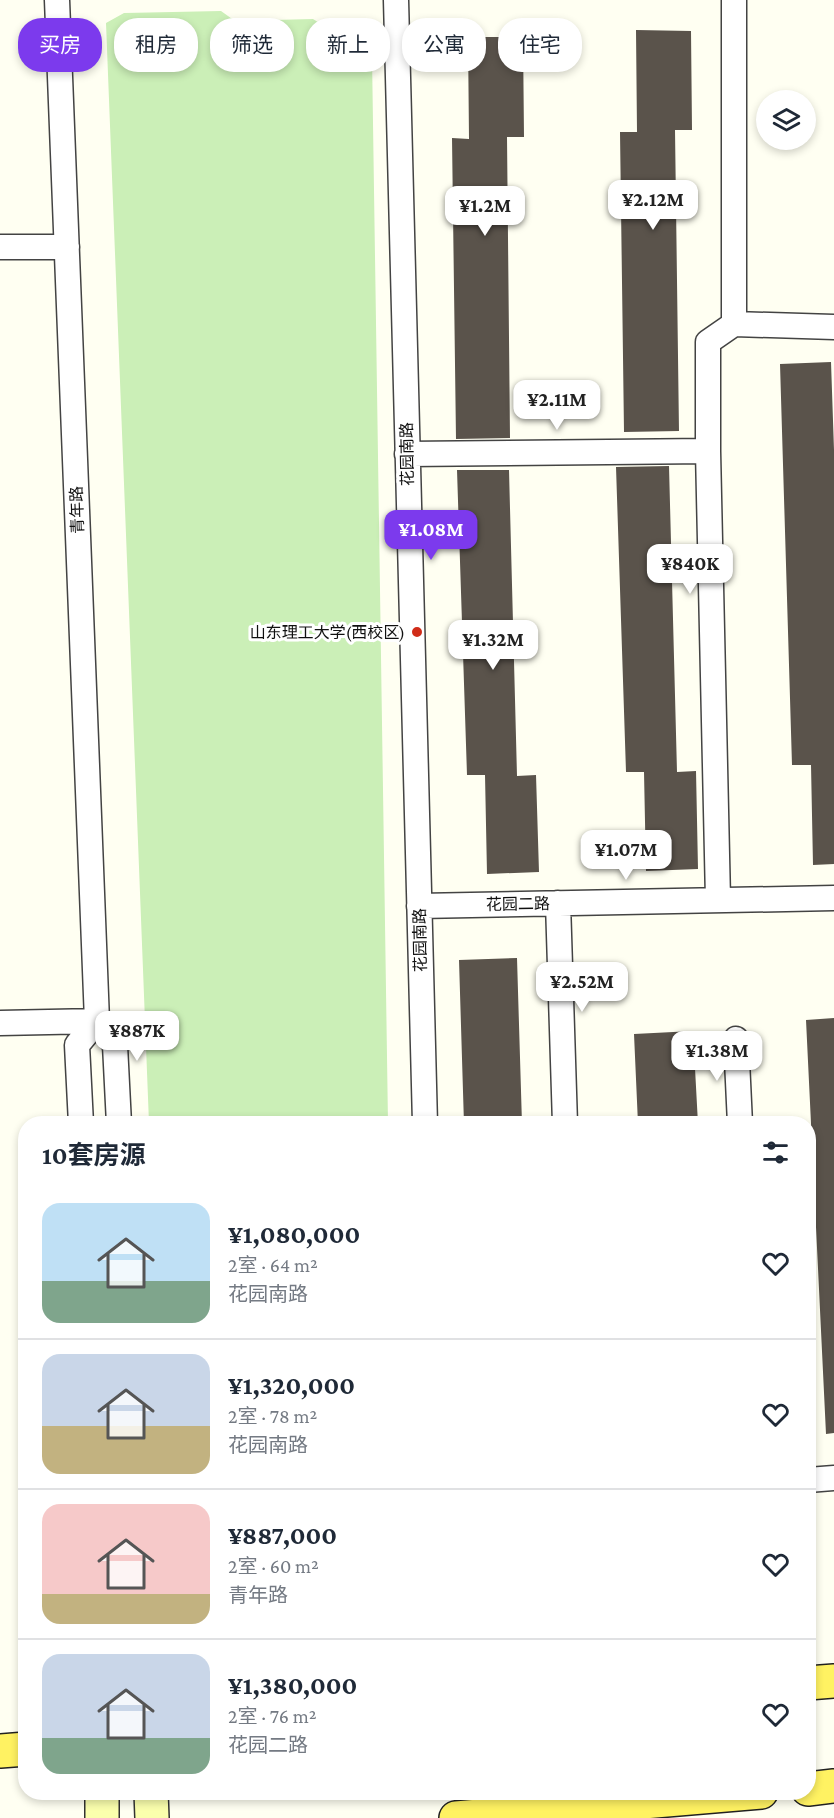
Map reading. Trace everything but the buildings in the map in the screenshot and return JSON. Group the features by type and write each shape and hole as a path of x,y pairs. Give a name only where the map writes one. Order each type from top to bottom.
{"main road":[{"path":"816,1682 834,1681"},
{"path":"0,1751 18,1750"},
{"path":"816,1787 834,1786"},
{"path":"102,1800 102,1818"},
{"path":"151,1800 152,1818"},
{"path":"456,1818 667,1800"}],"street":[{"name":"青年路","path":"57,0 97,1021"},
{"name":"花园南路","path":"396,0 425,1116"},
{"path":"734,0 734,324"},
{"path":"0,247 67,247"},
{"path":"718,900 708,451 708,342 734,324 834,327"},
{"path":"407,454 708,451"},
{"name":"花园二路","path":"419,906 834,898"},
{"path":"558,903 565,1116"},
{"path":"0,1023 97,1021"},
{"path":"81,1116 77,1045 97,1021"},
{"path":"97,1021 115,1045 119,1116"},
{"path":"736,1039 740,1116"},
{"path":"816,1479 834,1478"}],"green space":[{"path":"221,11 231,18 210,18 210,72 294,72 294,19 306,19 306,72 372,72 388,1116 149,1116 106,23 114,19 114,72 198,72 198,18 115,18 124,13"}],"place":[{"name":"山东理工大学(西校区)","path":"417,632"}]}
